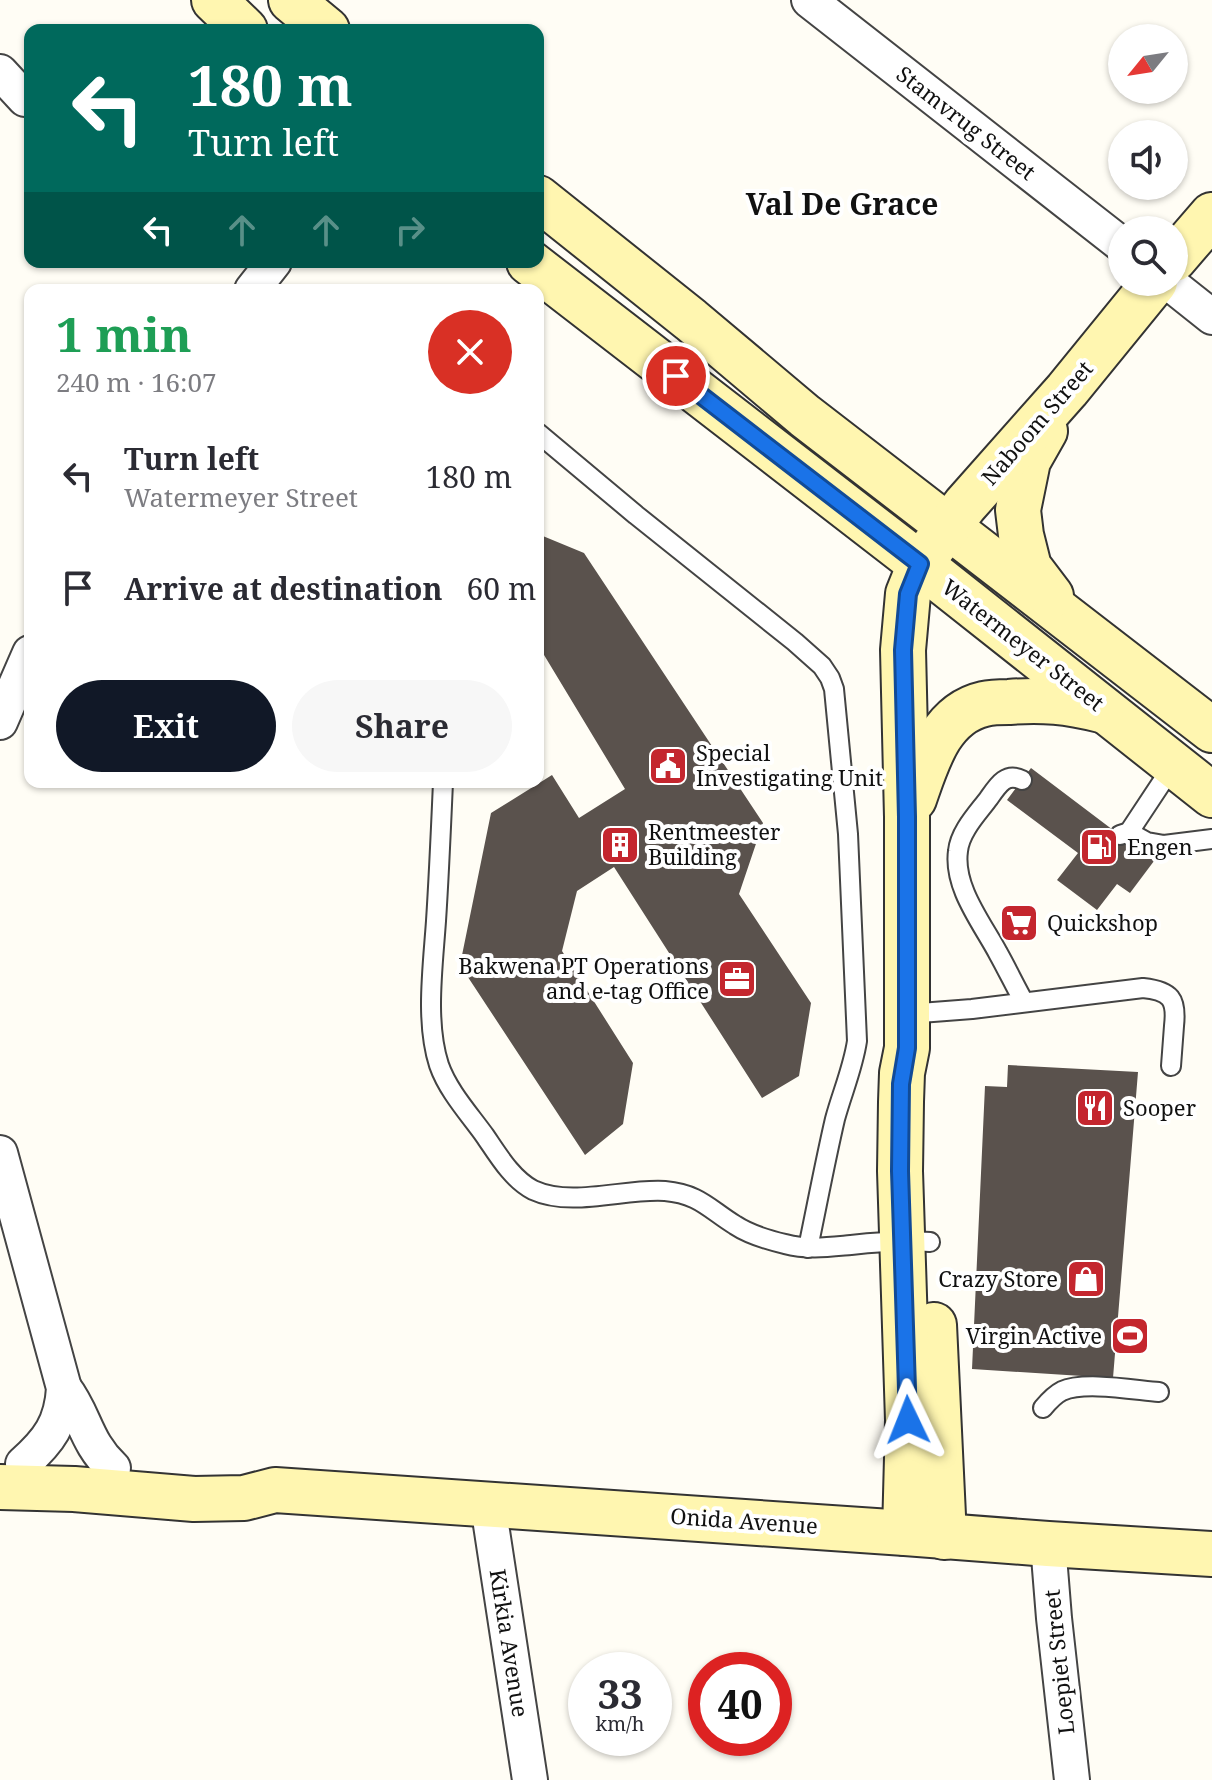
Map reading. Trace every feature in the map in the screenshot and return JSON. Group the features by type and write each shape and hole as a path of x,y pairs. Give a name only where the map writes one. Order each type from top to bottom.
{"street":[{"path":"214,0 239,24"},
{"path":"291,0 320,24"},
{"name":"Stamvrug Street","path":"809,0 1108,234"},
{"path":"0,72 24,98"},
{"path":"544,203 805,416 1212,730"},
{"path":"1188,243 1212,215"},
{"path":"257,284 269,268"},
{"name":"Watermeyer Street","path":"537,268 920,564 1212,795"},
{"name":"Naboom Street","path":"920,564 965,505 1067,390 1144,296"},
{"path":"1186,296 1212,317"},
{"path":"1067,390 1028,461 1018,510 1029,567 1072,622"},
{"path":"920,564 908,594 903,650 907,1031 924,1130 916,1241 924,1535"},
{"path":"0,722 24,667"},
{"path":"907,817 936,742 951,722 971,708 986,703 1037,699 1108,711"},
{"path":"0,1153 64,1388 56,1426 40,1449 8,1471"},
{"path":"64,1388 89,1439 113,1468"},
{"name":"Onida Avenue","path":"8,1471 113,1468 240,1478 275,1490"},
{"name":"Onida Avenue","path":"8,1471 74,1489 194,1499 244,1498 275,1490 1212,1554"},
{"name":"Kirkia Avenue","path":"488,1505 530,1780"},
{"name":"Loepiet Street","path":"1048,1544 1072,1780"}],"lane":[{"path":"544,438 795,642 822,666 834,689 848,834 857,1041 828,1147 808,1248"},
{"path":"1174,764 1124,834 1164,845 1212,839"},
{"path":"1022,780 1015,776 1001,782 961,839 957,863 964,891 1024,1002"},
{"path":"443,788 431,996 434,1046 448,1083 518,1179 534,1190 583,1198 664,1191 680,1194 709,1205 735,1225 759,1237 808,1248 916,1241"},
{"path":"907,1031 1024,1002 1143,988 1168,996 1176,1009 1171,1066"},
{"path":"1043,1408 1061,1392 1076,1388 1159,1392"}],"building":[{"name":"Rentmeester Building","path":"544,536 584,553 763,823 739,894 811,1003 799,1076 762,1098 614,867 577,891 562,951 633,1063 623,1124 585,1155 460,965 491,813 531,788 544,788 544,780 552,775 579,818 625,789 544,655"},
{"path":"1031,768 1154,861 1130,893 1117,884 1097,910 1057,880 1078,853 1007,800"},
{"path":"1008,1065 1138,1072 1113,1378 972,1369 985,1086 1007,1087"}],"place":[{"name":"Special Investigating Unit","path":"668,766"},
{"name":"Rentmeester Building","path":"620,845"},
{"name":"Engen","path":"1099,847"},
{"name":"Quickshop","path":"1019,923"},
{"name":"Bakwena PT Operations and e-tag Office","path":"737,979"},
{"name":"Sooper","path":"1095,1108"},
{"name":"Crazy Store","path":"1086,1279"},
{"name":"Virgin Active","path":"1130,1336"}],"district":[{"name":"Val De Grace","path":"842,205"}],"route":[{"path":"676,376 920,564 908,594 903,650 907,1048 901,1084 900,1171 908,1420"}]}
